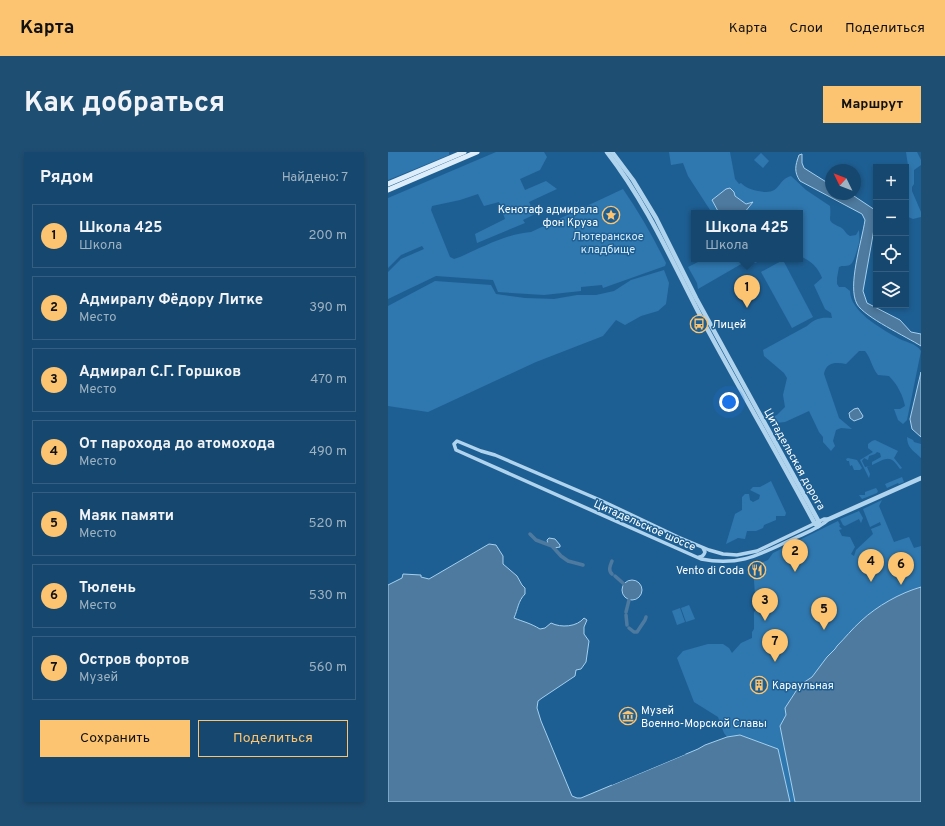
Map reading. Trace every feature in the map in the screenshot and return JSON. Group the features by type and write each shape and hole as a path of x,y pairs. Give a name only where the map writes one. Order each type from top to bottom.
{"main road":[{"path":"388,184 464,152"},
{"path":"388,190 477,152"}],"street":[{"name":"Цитадельская дорога","path":"607,152 624,174 643,204 704,322 817,524"},
{"name":"Цитадельская дорога","path":"612,152 633,180 656,218 696,298 817,524"},
{"name":"Цитадельское шоссе","path":"817,524 762,554 739,561 721,562 694,556 456,450 454,444 457,441 495,455 703,547 723,554 746,554 769,546 817,524 921,478"},
{"path":"694,556 701,557 704,555 705,552 703,547"}],"green space":[{"path":"388,152 449,152 449,155 388,180"},
{"name":"Лютеранское кладбище","path":"496,152 544,152 547,157 540,170 520,179 525,190 546,181 557,189 529,202 535,214 523,220 525,223 477,243 475,234 505,219 499,202 484,206 478,194 460,200 432,206 431,210 450,257 454,259 504,238 531,232 623,189 651,234 666,263 665,266 603,288 602,285 581,287 581,291 544,295 498,292 493,280 436,276 388,299 388,272 401,259 424,249 422,246 401,255 388,268 388,198"},
{"path":"669,152 730,152 735,179 739,184 741,183 756,191 766,192 775,190 786,178 791,176 806,190 830,206 830,220 832,223 842,228 850,236 856,235 859,230 859,241 855,258 850,265 839,267 837,284 839,287 845,287 850,291 851,298 860,312 874,324 899,339 916,346 921,351 907,420 903,424 898,420 894,409 900,409 905,406 899,390 889,376 878,375 865,351 859,351 846,364 832,364 825,370 824,374 839,418 852,429 841,428 836,430 833,441 835,446 831,451 823,442 823,437 809,411 785,422 776,423 772,417 777,415 785,407 783,395 787,378 784,373 764,356 763,350 807,326 813,321 822,318 832,318 831,313 825,309 814,285 822,278 814,265 803,258 803,210 746,210 752,202 746,204 735,196 734,192 712,200 717,210 710,210 688,176 683,163 671,165"},
{"path":"906,152 917,152 921,160 921,165 914,170 914,184 912,191 921,212 921,217 913,219 909,217 908,164"},
{"path":"761,153 769,161 763,168 754,160"},
{"path":"698,262 758,262 743,263 698,289 697,283 688,267"},
{"path":"779,262 784,262 813,317 792,328 761,272"},
{"path":"664,270 669,283 666,304 658,311 641,316 625,325 616,320 603,336 536,362 428,412 388,406 388,306 435,281 491,285 496,294 525,298 554,299 577,295 596,295 614,291 631,280"},
{"path":"907,437 914,442 921,444 921,458 908,444"},
{"path":"875,440 898,451 894,458 902,468 900,469 891,459 885,459 872,465 872,462 881,457 880,453 877,452 869,456 868,460 864,458 862,461 865,467 871,466 867,467 870,474 869,478 860,460 873,452 868,448 868,444"},
{"path":"846,459 857,460 862,468 860,470 854,470 852,465 850,466 849,461"},
{"path":"902,477 904,482 887,488 885,484"},
{"path":"771,481 786,513 785,516 776,516 776,520 764,525 763,528 756,531 747,531 745,539 738,538 726,544 735,514 742,510 742,497 745,494 749,494 750,500 753,502 759,499 760,495 750,490 753,487 760,487"},
{"path":"876,488 878,491 877,493 862,499 859,495 865,495 865,492"},
{"path":"882,500 879,506 894,542 909,537 914,548 921,546 921,587 913,589 877,609 863,619 827,657 812,677 800,685 785,708 786,715 780,726 795,802 790,802 778,749 740,735 727,737 718,717 694,702 677,658 683,651 708,644 723,644 729,648 732,653 741,643 752,638 752,632 754,629 754,612 756,610 753,566 768,560 773,553 838,521 839,526 842,529 839,530 842,536 850,537 855,547 851,554 854,556 856,550 873,534 871,529 881,525 880,522 870,527 863,509"},
{"path":"859,511 863,518 861,523 859,519 845,526 843,525 840,519"},
{"path":"689,605 695,619 686,622 681,608"},
{"path":"680,608 685,622 677,625 672,611"}],"shaded area":[{"path":"802,154 802,163 804,168 825,181 825,194 800,181 796,172 799,155"},
{"path":"730,188 734,192 735,196 746,204 753,202 746,210 717,210 712,200 726,189"},
{"path":"836,200 860,200 873,209 873,235 863,291 867,303 873,306 873,308 877,308 900,320 911,332 921,334 921,346 877,321 868,315 857,304 854,296 854,275 865,220 862,214"},
{"path":"921,372 921,437 912,429 910,419"},
{"path":"858,408 863,416 862,418 854,421 850,418 849,413"},
{"path":"549,538 555,539 560,547 554,548 548,544 547,540"},
{"path":"489,544 496,545 503,556 503,564 517,576 525,588 525,594 519,602 514,618 540,629 545,628 551,623 559,626 569,626 581,621 584,618 587,620 584,627 584,634 589,641 586,662 581,669 576,670 575,676 538,701 537,708 572,796 581,798 705,745 727,737 740,735 778,749 790,802 388,802 388,585 402,578 403,574 421,575 421,577 429,579"},
{"path":"632,580 639,583 642,590 639,597 632,600 625,597 622,590 625,583"},
{"path":"921,587 921,802 795,802 780,726 786,715 785,708 800,685 812,677 827,657 861,621 874,610 889,601"}],"pier":[{"path":"684,753 686,754 612,785 611,783"}],"waterway":[{"path":"530,534 536,540 552,546 568,561 583,565"},
{"path":"612,561 610,566 612,574"},
{"path":"615,576 624,584"},
{"path":"626,612 629,600"},
{"path":"626,615 627,625"},
{"path":"629,628 634,632 637,632 646,617"}],"place":[{"name":"Кенотаф адмирала фон Круза","path":"611,215"},
{"name":"Школа 425","path":"747,308"},
{"name":"Лицей","path":"699,324"},
{"name":"Vento di Coda","path":"757,570"},
{"name":"Адмиралу Фёдору Литке","path":"795,572"},
{"name":"От парохода до атомохода","path":"871,582"},
{"name":"Тюлень","path":"901,585"},
{"name":"Адмирал С.Г. Горшков","path":"765,621"},
{"name":"Маяк памяти","path":"824,630"},
{"name":"Остров фортов","path":"775,662"},
{"name":"Караульная","path":"759,685"},
{"name":"Музей Военно-Морской Славы","path":"628,716"}]}
